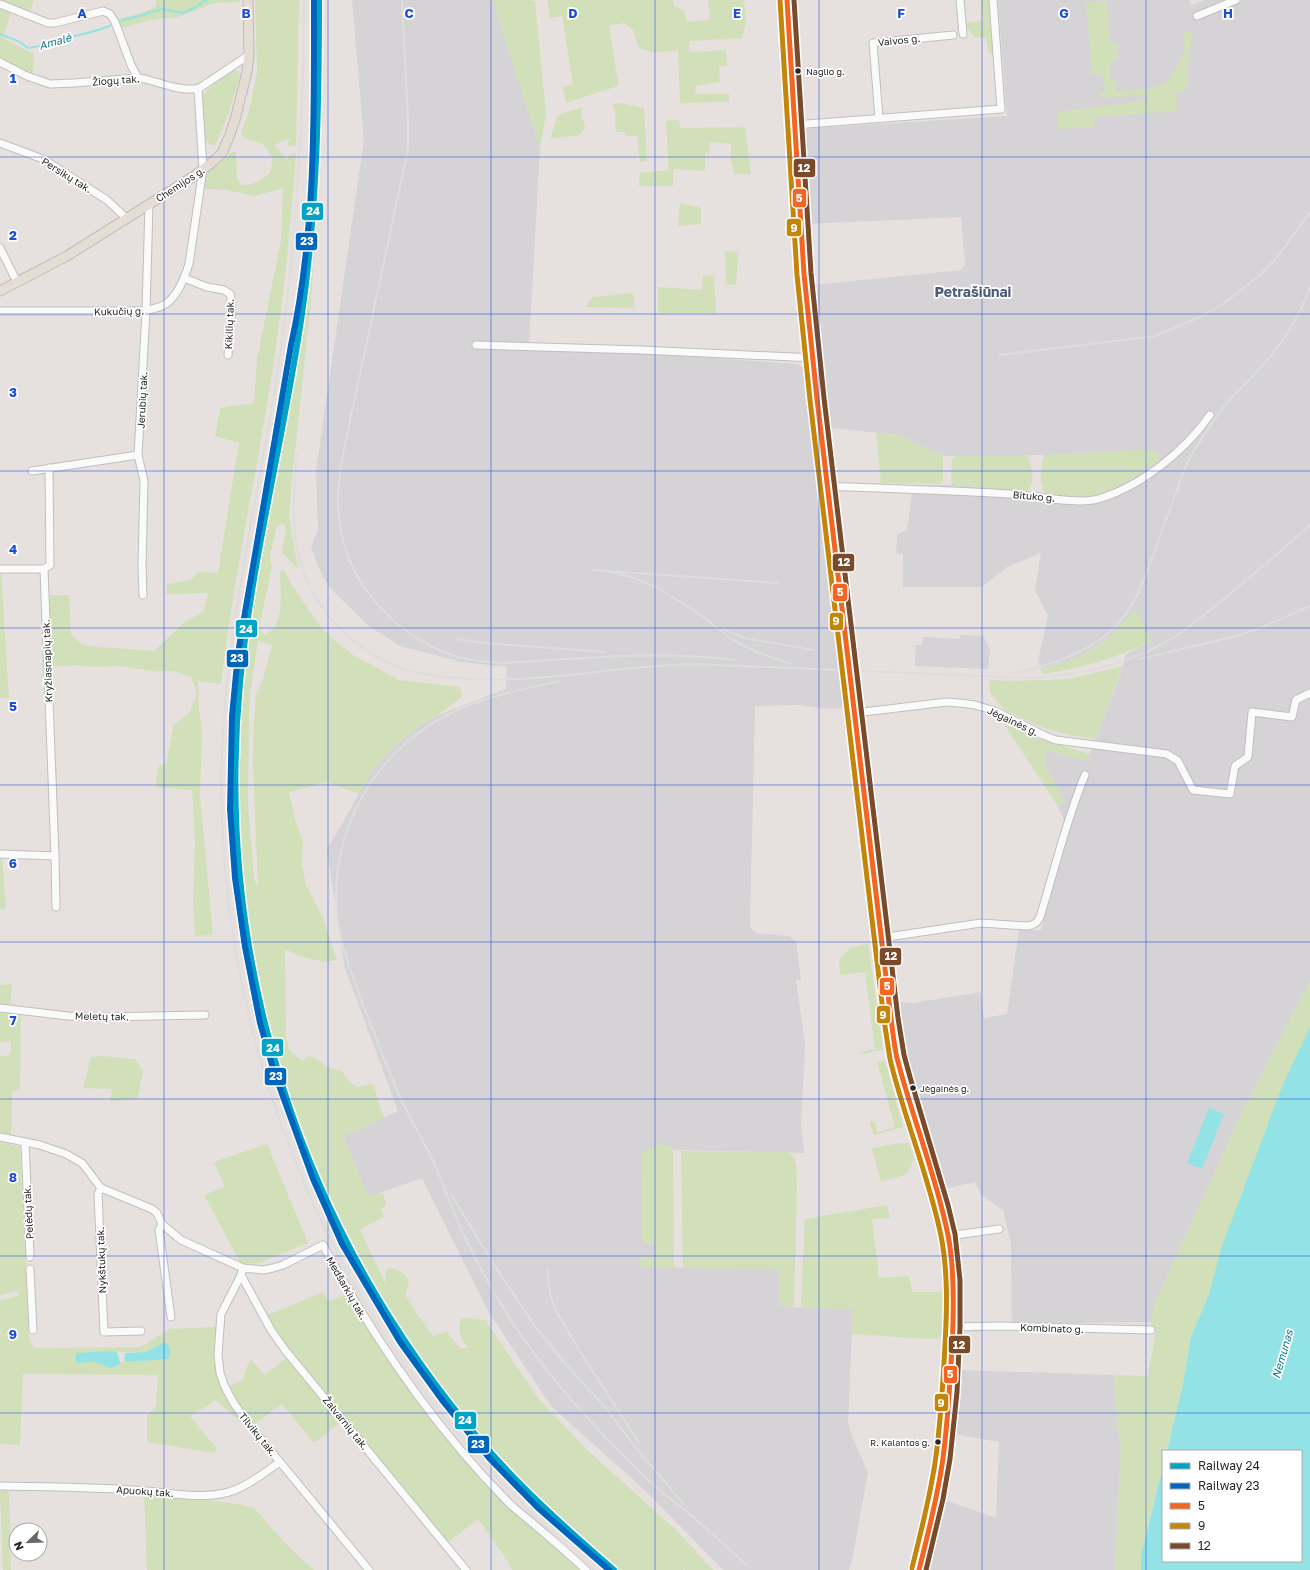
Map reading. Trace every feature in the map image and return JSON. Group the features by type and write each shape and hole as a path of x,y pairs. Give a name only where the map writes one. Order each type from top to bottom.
{"main road":[{"name":"Chemijos g.","path":"0,291 67,256 203,169 222,153 230,137 247,72 249,55 248,0"},
{"path":"788,0 794,125 804,267 828,486 891,1019 897,1056 948,1236 953,1280 953,1328 950,1392 943,1458 919,1570"}],"street":[{"path":"960,0 963,34"},
{"path":"794,125 1001,109 993,0"},
{"path":"1197,16 1236,0"},
{"path":"0,4 48,23 55,23 103,11 110,14 115,22 131,65 138,78"},
{"name":"Vaivos g.","path":"879,118 873,43 953,35"},
{"path":"198,89 249,55"},
{"name":"Žiogų tak.","path":"0,62 27,76 50,84 138,78 185,89 198,89"},
{"name":"Kukučių g.","path":"0,312 146,311 162,306 172,299 184,278 189,264 203,169 198,89"},
{"name":"Persikų tak.","path":"0,143 43,159 107,200 126,218"},
{"name":"Jerubių tak.","path":"143,595 142,566 144,481 138,455 146,311 149,204"},
{"path":"0,248 17,282"},
{"name":"Kikilių tak.","path":"184,278 207,288 224,290 230,294 231,311 228,355"},
{"path":"476,346 642,350 814,358"},
{"name":"Bituko g.","path":"828,486 948,490 1084,501 1097,499 1120,490 1160,467 1170,459 1202,426 1210,415"},
{"path":"32,471 138,455"},
{"name":"Kryžiasnapių tak.","path":"49,468 50,565 44,570 56,907"},
{"path":"0,569 44,570"},
{"name":"Jėgainės g.","path":"855,713 947,702 960,702 975,705 995,711 1056,740 1167,754 1178,761 1193,790 1230,794 1235,766 1248,757 1252,712 1292,717 1296,700 1310,693"},
{"path":"881,938 981,923 1033,926 1040,916 1064,840 1072,807 1085,775"},
{"path":"0,854 55,856"},
{"name":"Meletų tak.","path":"0,1008 68,1016 101,1018 204,1015"},
{"path":"0,1137 40,1145 74,1158 87,1169 101,1188"},
{"name":"Pelėdų tak.","path":"25,1143 30,1257"},
{"name":"Medšarkių tak.","path":"101,1188 152,1209 157,1213 162,1224 170,1232 186,1243 242,1271 263,1270 283,1265 323,1245 350,1294 378,1339 404,1378 431,1414 474,1466 509,1504 586,1570"},
{"name":"Nykštukų tak.","path":"101,1188 98,1194 104,1332 141,1331"},
{"path":"162,1224 159,1230 171,1317"},
{"path":"948,1236 999,1230"},
{"path":"30,1269 33,1330"},
{"name":"Tilvikų tak.","path":"242,1271 221,1314 218,1355 220,1373 225,1387 233,1402 280,1462 369,1570"},
{"name":"Žalvarnių tak.","path":"242,1271 271,1330 285,1350 466,1570"},
{"name":"Kombinato g.","path":"953,1328 1001,1326 1151,1330"},
{"name":"Apuokų tak.","path":"0,1486 80,1487 211,1496 246,1486 280,1462"}],"shaded area":[{"path":"352,0 493,0 540,148 529,345 797,364 808,373 848,708 830,709 800,705 755,706 750,927 756,933 788,936 796,941 801,980 796,980 805,1044 801,1125 804,1153 673,1150 670,1146 647,1244 657,1245 656,1256 640,1267 779,1269 779,1305 853,1309 848,1423 852,1436 868,1472 852,1561 849,1570 723,1570 649,1494 551,1406 488,1311 422,1178 368,1197 343,1136 398,1111 345,968 327,850 373,769 395,745 421,725 438,715 506,689 507,667 462,662 400,646 369,626 332,590 322,575 311,548 318,529 316,471 364,140"},
{"path":"998,0 1189,0 1192,5 1205,0 1310,0 1310,981 1244,1109 1157,1298 1150,1322 1012,1324 1011,1243 1003,1210 981,1195 975,1182 943,1189 919,1112 919,1102 913,1077 906,1062 901,1044 895,1002 913,1003 981,992 984,1018 1007,1014 1019,930 1041,930 1065,822 1057,805 1065,802 1046,767 1046,750 1084,760 1088,759 1120,676 1126,654 1152,641 1135,611 1112,635 1090,651 1076,658 1041,669 1038,661 1048,616 1035,590 1041,553 1007,567 982,587 903,587 903,554 896,553 897,534 907,530 913,485 952,485 997,488 1085,498 1117,486 1161,460 1056,455 943,456 899,435 828,428 812,285 962,270 965,264 961,217 806,224 800,129 1007,116"},
{"path":"960,635 984,636 990,650 988,669 915,666 916,645 922,645 922,637 960,639"},
{"path":"960,1370 1114,1375 1118,1432 1121,1445 1115,1570 926,1570 942,1499 996,1518 999,1442 954,1434 955,1398 960,1382"}],"green space":[{"path":"0,0 34,0 29,15 12,9 3,38 34,54 32,78 0,62"},
{"path":"156,0 240,0 240,2 214,3 178,17 156,19 120,28 115,19 151,9 156,6"},
{"path":"255,0 299,0 296,146 287,145 290,138 274,145 287,160 290,155 296,154 289,237 276,347 266,413 238,567 221,684 198,681 199,709 202,730 200,796 213,935 195,936 193,902 195,840 192,790 156,787 158,765 166,764 174,725 190,712 197,693 191,677 173,671 152,671 119,666 90,667 76,665 48,667 45,595 69,595 71,634 80,643 86,646 154,651 185,622 204,611 208,593 166,594 167,584 190,580 199,572 218,573 239,443 215,436 220,408 254,404 257,359 281,240 283,188 255,196 227,190 204,189 205,174 232,152 236,152 237,179 242,185 254,183 270,173 273,159 264,145 247,139 241,134 249,111 257,73"},
{"path":"493,0 530,0 535,2 546,114 540,148"},
{"path":"547,0 673,0 674,6 684,10 687,22 710,20 708,0 744,0 746,23 742,38 689,41 690,52 726,50 727,66 719,66 720,82 695,86 696,94 729,94 729,102 680,103 678,50 653,53 639,48 633,30 624,23 609,26 618,86 566,103 562,87 573,85 562,16 550,18"},
{"path":"981,0 989,0 994,56 989,53 986,38 974,37 964,23 983,21"},
{"path":"1106,0 1110,43 1117,42 1118,57 1110,63 1111,80 1116,80 1116,91 1160,86 1168,80 1183,56 1184,32 1193,31 1187,70 1188,90 1176,91 1177,111 1094,117 1095,127 1058,129 1058,112 1148,100 1146,95 1100,98 1099,93 1105,92 1103,74 1092,75 1086,3"},
{"path":"233,69 240,75 228,115 215,145 211,145 204,138 203,95"},
{"path":"620,103 644,108 647,161 640,162 637,136 625,136 625,132 616,132 616,115 613,104"},
{"path":"582,107 581,119 583,119 585,128 579,135 550,139 558,115"},
{"path":"678,120 681,128 745,127 751,174 734,174 731,160 731,144 710,142 709,153 705,153 705,171 673,169 673,186 639,186 640,173 669,170 666,121"},
{"path":"680,203 701,208 701,224 678,226"},
{"path":"317,219 310,311 289,517 298,569 282,553 286,527 282,523 276,528 270,557 272,567 259,627 264,635 271,631 276,625 279,617 281,597 280,571 283,569 319,625 335,641 353,655 399,680 460,687 462,697 395,745 373,769 360,794 326,782 289,792 295,819 303,842 302,863 306,885 323,918 337,960 325,962 302,957 285,949 286,1038 290,1051 302,1061 309,1056 318,1060 327,1067 335,1070 341,1070 348,1080 356,1087 373,1084 384,1118 343,1136 368,1196 383,1193 386,1204 381,1210 384,1217 360,1229 385,1283 386,1270 394,1268 404,1274 409,1282 405,1294 433,1336 447,1332 460,1349 467,1347 459,1330 461,1319 467,1318 485,1320 538,1398 586,1449 676,1530 713,1570 621,1570 571,1529 524,1485 480,1434 430,1372 374,1284 334,1206 305,1139 282,1072 266,1012 248,924 244,892 238,807 240,711 251,619 278,458 301,343","holes":["258,641 272,645 263,679 256,694 254,721 253,764 258,888 254,879 248,804 250,693"]},
{"path":"725,251 738,252 736,285 726,284"},
{"path":"703,275 714,276 716,313 658,313 658,287 702,290"},
{"path":"634,293 634,308 586,307 592,297"},
{"path":"876,433 899,435 943,456 943,480 940,484 881,483"},
{"path":"1153,449 1161,460 1105,493 1081,498 1045,493 1043,489 1041,469 1045,455"},
{"path":"956,455 1026,455 1032,473 1032,482 1028,491 952,485 952,460"},
{"path":"1,571 9,698 0,698"},
{"path":"1135,610 1152,641 1099,662 1043,674 1041,669 1077,657 1095,648 1108,639"},
{"path":"1123,666 1096,739 1065,734 1041,727 1005,710 990,693 989,680 1012,681 1069,679"},
{"path":"1002,721 1038,739 1090,754 1088,759 1084,760 1046,751 1046,767 1065,802 1057,805"},
{"path":"0,857 2,857 6,909 0,910"},
{"path":"868,944 883,1050 860,1054 859,1052 875,1049 865,972 840,975 839,960 851,947"},
{"path":"1310,981 1310,1103 1209,1294 1191,1337 1183,1384 1167,1450 1162,1450 1162,1470 1141,1556 1141,1570 1115,1570 1121,1445 1118,1432 1114,1375 1148,1376 1156,1330 1150,1322 1157,1298 1244,1109"},
{"path":"12,984 10,1007 0,1006 0,985"},
{"path":"21,1011 20,1089 12,1092 11,1137 0,1134 0,1056 8,1056 11,1054 11,1041 0,1042 0,1012 13,1013"},
{"path":"104,1056 135,1059 143,1071 138,1098 110,1102 112,1089 83,1088 91,1057"},
{"path":"885,1061 903,1127 874,1135 869,1122 874,1121 878,1132 895,1127 877,1062"},
{"path":"0,1142 20,1147 29,1338 34,1347 140,1347 170,1329 220,1327 219,1346 225,1387 242,1381 250,1359 265,1375 286,1358 341,1422 314,1443 282,1404 251,1427 247,1422 243,1425 216,1400 190,1416 217,1449 214,1453 147,1442 147,1416 156,1406 158,1375 23,1374 20,1445 0,1444 0,1300 19,1296 18,1291 0,1295","holes":["165,1342 169,1348 149,1361 145,1359 120,1362 117,1367 94,1362 111,1351 141,1353"]},
{"path":"900,1143 909,1143 914,1158 907,1174 881,1182 872,1148"},
{"path":"267,1144 308,1243 259,1263 241,1264 204,1195 225,1187 214,1162"},
{"path":"660,1144 670,1146 673,1150 674,1268 640,1267 640,1260 642,1257 656,1256 657,1245 644,1243 641,1238 642,1155 650,1147"},
{"path":"681,1151 788,1152 793,1156 796,1164 797,1184 794,1307 779,1305 779,1269 683,1268"},
{"path":"887,1205 890,1218 872,1219 879,1278 909,1276 912,1292 946,1292 945,1338 927,1339 852,1334 853,1309 803,1308 801,1303 805,1219"},
{"path":"323,1292 328,1301 346,1295 383,1353 423,1409 466,1462 521,1519 582,1570 512,1570 507,1560 478,1519 448,1542 285,1350 265,1315 279,1311"},
{"path":"4,1488 7,1489 9,1494 8,1562 11,1562 11,1570 3,1570 0,1493"},
{"path":"144,1494 224,1502 253,1507 289,1547 314,1570 147,1570"}],"water":[{"name":"Nemunas","path":"1310,1027 1310,1570 1141,1570 1141,1556 1162,1470 1162,1562 1302,1562 1302,1450 1167,1450 1183,1384 1191,1337 1209,1294 1222,1246 1281,1089"},
{"path":"1209,1108 1224,1114 1202,1169 1187,1163"},
{"path":"165,1342 170,1350 168,1359 126,1362 124,1359 125,1353 146,1352"},
{"path":"117,1352 120,1362 119,1365 111,1368 92,1362 77,1363 75,1359 77,1353"}],"waterway":[{"name":"Amalė","path":"118,22 162,9 183,13 208,0"},
{"name":"Amalė","path":"0,34 20,42 28,48 96,31 112,25"}],"railway":[{"path":"304,0 304,49 300,146 288,292 275,389 239,592 224,715 222,807 228,899 243,990 266,1080 298,1167 336,1251 382,1331 435,1406 472,1450 510,1492 551,1532 594,1570"},
{"path":"402,0 408,149 339,478 338,502 340,526 342,538 353,568 375,601 405,630 422,641 458,657 503,663 619,656 677,656 735,660"},
{"path":"999,355 1155,336 1198,318 1223,304 1260,275 1275,260 1310,212"},
{"path":"1011,673 1052,663 1079,652 1103,638 1120,622 1131,606 1144,580 1181,478 1193,452 1219,413 1264,364 1282,341 1298,314 1310,286"},
{"path":"297,454 294,504 294,527 297,549 303,570 312,591 325,611 343,631 365,649 381,659 413,672 457,678 516,679 663,665 692,664 1033,678 1071,674 1127,659 1162,644 1179,634 1236,589 1310,525"},
{"path":"592,570 777,583"},
{"path":"607,571 634,578 660,589 702,616 731,639 759,653 791,664"},
{"path":"1139,659 1236,636 1258,629 1310,606"},
{"path":"724,629 744,638 814,650"},
{"path":"457,639 484,643 605,652"},
{"path":"559,681 502,694 461,708 420,731 395,753 374,778 357,806 345,836 338,868 336,901 340,934 347,961 386,1065 406,1109 434,1163 475,1258 509,1317 549,1373 574,1403 625,1458 647,1479 706,1528 747,1566"},
{"path":"451,1194 493,1263 536,1328 569,1368 603,1405 641,1454 683,1503"},
{"path":"547,1270 551,1297 555,1309 581,1353 639,1443"}],"rail line":[{"name":"23","path":"314,0 312,173 305,260 238,653 232,716 230,809 235,878 245,947 260,1023 274,1072 313,1179 342,1244 400,1342 442,1400 490,1459 538,1508 609,1570"},
{"name":"24","path":"319,0 316,157 307,275 295,360 252,590 240,683 236,787 241,890 258,991 284,1090 320,1185 365,1276 421,1364 485,1446 531,1495 614,1570"}],"transit line":[{"name":"9","path":"780,0 797,275 810,400 884,1020 890,1059 902,1103 930,1191 941,1236 945,1263 946,1318 943,1387 936,1456 926,1512 912,1568"},
{"name":"5","path":"787,0 804,274 817,399 894,1043 897,1058 937,1190 948,1235 952,1262 953,1319 950,1388 946,1430 938,1486 919,1570"},
{"name":"12","path":"794,0 811,273 824,398 898,1018 904,1055 948,1205 955,1234 960,1280 960,1327 957,1392 950,1459 943,1499 926,1570"}],"place":[{"name":"Naglio g.","path":"798,71"},
{"name":"Jėgainės g.","path":"913,1088"},
{"name":"R. Kalantos g.","path":"938,1442"}],"district":[{"name":"Petrašiūnai","path":"973,291"}]}
